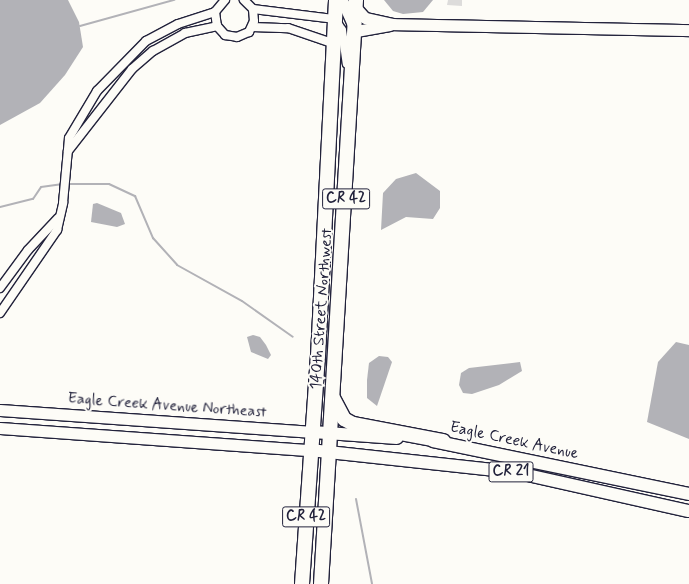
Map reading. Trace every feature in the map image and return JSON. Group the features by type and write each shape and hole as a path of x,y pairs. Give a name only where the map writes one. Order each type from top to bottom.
{"highway":[{"name":"140th Street Northwest","path":"310,450 335,44 336,0"},
{"name":"140th Street Northwest","path":"329,452 356,31 356,4"},
{"path":"333,398 344,418 353,424 443,442"},
{"name":"CR 42","path":"302,584 310,450"},
{"name":"CR 42","path":"321,584 329,452"}],"main road":[{"path":"342,0 356,31 393,24"},
{"path":"356,4 365,18 393,24 689,30"},
{"name":"Eagle Creek Avenue Northeast","path":"0,410 331,434"},
{"name":"Eagle Creek Avenue Northeast","path":"0,428 329,452"},
{"name":"Eagle Creek Avenue","path":"331,434 443,442 689,494"},
{"name":"Eagle Creek Avenue","path":"329,452 514,472 689,511"}],"street":[{"path":"244,0 253,9 335,19 342,30 352,88"},
{"path":"0,313 57,230 58,218 63,204 69,138 76,122 122,63 146,41 178,24 215,12 223,1"},
{"path":"252,27 253,9"},
{"path":"215,12 217,26 225,35 237,37 252,27 288,28 335,44"},
{"path":"68,151 132,69 153,51 185,33 217,26"},
{"path":"0,288 28,250 58,218"}],"shaded area":[{"path":"0,0 68,0 79,22 83,47 65,75 40,103 0,125"},
{"path":"384,0 433,0 423,12 403,14 393,11"},
{"path":"448,0 462,0 462,6 447,5"},
{"path":"416,173 440,191 440,208 433,219 406,217 381,230 383,193 396,179"},
{"path":"97,203 121,213 125,224 117,227 91,222 93,204"},
{"path":"253,335 260,337 266,345 271,355 268,359 251,352 247,337"},
{"path":"676,342 689,345 689,439 647,422 658,362"},
{"path":"379,356 388,357 392,362 377,406 367,398 367,380 369,363"},
{"path":"520,362 522,371 499,385 472,394 463,393 459,385 461,373 469,368"}],"waterway":[{"path":"80,26 174,0"},
{"path":"0,207 33,199 41,187 63,184"},
{"path":"68,184 109,184 135,196 153,238 177,265 242,301 293,337"},
{"path":"356,499 372,584"}]}
